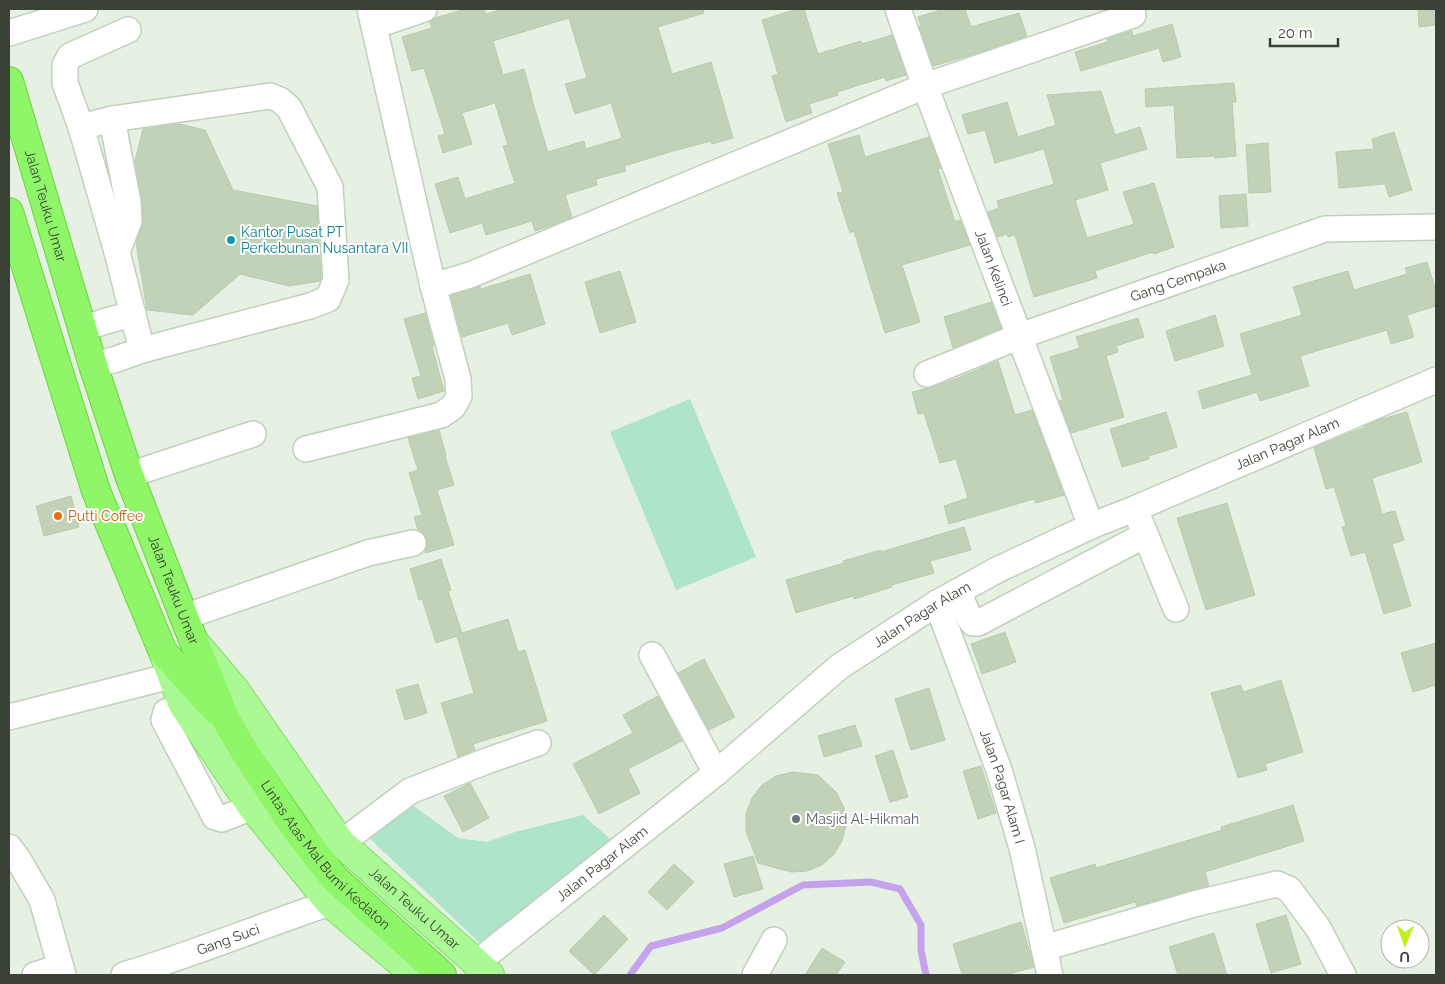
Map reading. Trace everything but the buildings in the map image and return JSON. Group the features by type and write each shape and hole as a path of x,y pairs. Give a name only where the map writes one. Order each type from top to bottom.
{"highway":[{"name":"Jalan Teuku Umar","path":"9,81 82,329 129,475 189,629"},
{"path":"9,212 16,260 96,491 181,668"},
{"name":"Lintas Atas Mal Bumi Kedaton","path":"189,629 181,668 226,720 295,828 335,879 442,975"}],"main road":[{"name":"Jalan Teuku Umar","path":"189,629 236,691 341,843 482,970"},
{"path":"181,668 183,705 252,808 330,903 415,975"}],"street":[{"path":"9,32 85,9"},
{"path":"306,449 441,415 453,407 459,396 458,379 433,286 372,17 424,9"},
{"name":"Jalan Kelinci","path":"898,9 925,86 1091,526"},
{"path":"433,286 470,275 925,86 1133,14"},
{"path":"128,30 70,56 65,65 65,83 81,127 117,252 142,350"},
{"path":"81,127 112,119 270,96 280,100 289,108 330,187 336,280 328,299 310,306 142,350 93,365"},
{"path":"112,119 128,202 129,221 117,252"},
{"name":"Gang Cempaka","path":"927,374 1020,336 1326,229 1436,227"},
{"path":"82,329 133,314"},
{"name":"Jalan Pagar Alam","path":"482,970 839,667 947,597 998,570 1091,526 1436,380"},
{"path":"129,475 253,434"},
{"path":"1134,509 1176,609"},
{"path":"947,597 973,623 978,623 1145,535"},
{"path":"189,629 368,553 412,544"},
{"name":"Jalan Pagar Alam I","path":"947,597 1022,848 1050,975"},
{"path":"652,655 716,773"},
{"path":"9,717 181,668"},
{"path":"183,705 166,712 164,720 215,817 222,819 252,808"},
{"path":"341,843 410,791 538,743"},
{"path":"9,847 42,900 62,971 35,975"},
{"path":"1044,948 1194,904 1277,884 1290,889 1318,928 1343,975"},
{"name":"Gang Suci","path":"124,975 172,960 330,903"},
{"path":"755,975 774,940"}],"green space":[{"path":"690,399 756,557 676,590 610,432"},
{"path":"408,802 458,838 487,842 515,832 583,815 619,847 487,950 363,832"}],"waterway":[{"path":"630,975 651,946 722,928 803,885 871,882 900,889 921,925 921,950 926,975"}],"place":[{"name":"Kantor Pusat PT Perkebunan Nusantara VII","path":"231,240"},
{"name":"Putti Coffee","path":"58,516"},
{"name":"Masjid Al-Hikmah","path":"796,819"}]}
